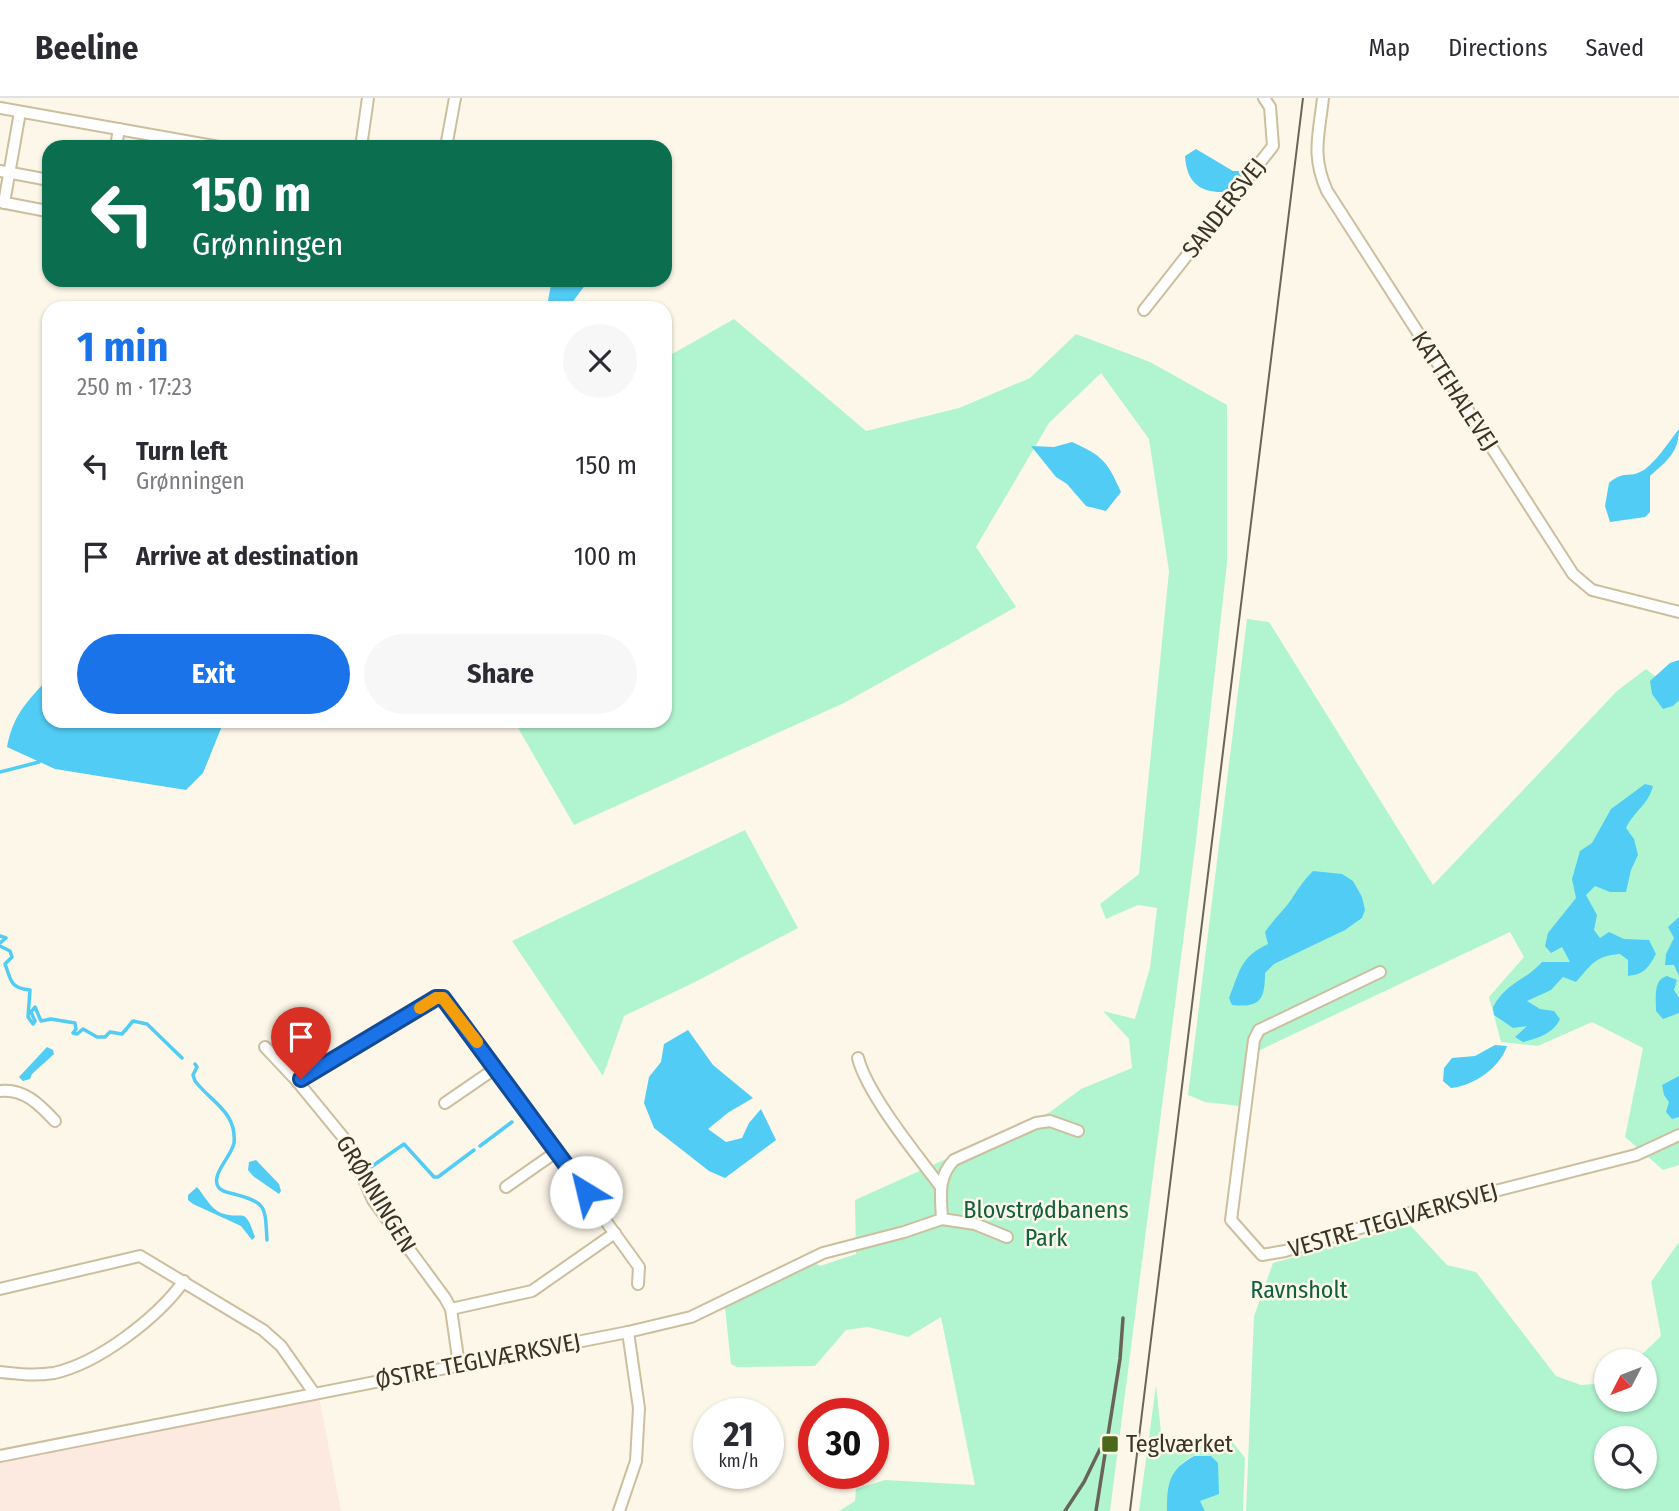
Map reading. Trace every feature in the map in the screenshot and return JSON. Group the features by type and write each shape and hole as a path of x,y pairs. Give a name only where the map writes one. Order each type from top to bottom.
{"street":[{"path":"362,140 368,98"},
{"path":"447,140 455,98"},
{"name":"SANDERSVEJ","path":"1144,310 1273,146 1270,107 1264,98"},
{"name":"KATTEHALEVEJ","path":"1323,98 1317,152 1319,171 1327,191 1573,574 1583,584 1600,593 1679,612"},
{"path":"0,108 119,129 158,140"},
{"path":"20,111 5,172 2,203 42,210"},
{"path":"117,140 119,129"},
{"path":"5,172 42,179"},
{"name":"VESTRE TEGLVÆRKSVEJ","path":"1380,972 1259,1030 1254,1040 1231,1220 1262,1255 1285,1251 1413,1212 1636,1155 1679,1135"},
{"path":"297,1082 436,998 443,998 639,1267 638,1284"},
{"name":"GRØNNINGEN","path":"265,1047 347,1142 373,1200 451,1309 459,1365"},
{"path":"858,1058 861,1071 871,1088 941,1187"},
{"path":"445,1103 496,1068"},
{"path":"0,1091 16,1090 40,1105 55,1121"},
{"path":"942,1219 941,1187 945,1170 954,1160 1036,1123 1050,1121 1078,1131"},
{"path":"506,1187 556,1152"},
{"name":"ØSTRE TEGLVÆRKSVEJ","path":"0,1456 628,1332 691,1317 823,1253 942,1219 975,1224 1007,1237"},
{"path":"451,1309 532,1291 615,1233"},
{"path":"0,1289 140,1256 263,1330 281,1346 314,1393"},
{"path":"0,1372 31,1376 56,1372 87,1359 118,1343 144,1323 171,1298 184,1281"},
{"path":"620,1511 636,1461 639,1408 628,1332"}],"shaded area":[{"path":"319,1397 341,1511 0,1511 0,1460"}],"green space":[{"name":"Blovstrødbanens Park","path":"734,319 866,431 959,408 1030,378 1076,334 1150,362 1227,405 1227,563 1196,841 1110,1511 839,1511 855,1501 856,1489 889,1489 889,1480 975,1485 941,1317 908,1337 868,1327 846,1330 815,1366 737,1367 731,1364 725,1308 815,1263 820,1266 856,1254 855,1200 1050,1112 1081,1089 1132,1068 1129,1039 1103,1011 1135,1019 1150,968 1157,908 1138,905 1106,919 1100,904 1139,874 1169,571 1149,439 1101,373 1049,423 976,547 1016,607 844,703 574,825 518,728 672,728 672,354"},
{"path":"1247,619 1269,622 1433,885 1617,691 1646,669 1679,695 1679,1165 1663,1170 1625,1137 1643,1048 1592,1022 1538,1046 1501,1042 1489,997 1524,957 1510,932 1258,1051 1240,1106 1205,1102 1188,1095"},
{"path":"745,830 798,928 624,1016 603,1076 512,941"},
{"name":"Ravnsholt","path":"1410,1225 1447,1265 1476,1272 1556,1376 1581,1385 1594,1384 1594,1412 1657,1412 1657,1349 1647,1349 1661,1336 1651,1282 1679,1242 1679,1511 1246,1511 1254,1316 1273,1263"},
{"path":"1156,1385 1162,1442 1169,1453 1231,1440 1245,1458 1243,1511 1205,1511 1199,1501 1211,1456 1193,1456 1176,1472 1168,1496 1167,1511 1139,1511"}],"water":[{"path":"1196,149 1233,171 1242,171 1245,175 1235,191 1215,192 1194,182 1185,156"},
{"path":"551,287 584,287 573,301 548,300"},
{"path":"1679,429 1674,450 1667,461 1650,476 1650,512 1645,517 1610,522 1605,506 1609,483 1622,475 1636,474 1645,469"},
{"path":"1072,442 1091,451 1108,466 1121,492 1106,511 1086,506 1067,484 1056,477 1031,446 1054,447"},
{"path":"1679,660 1679,700 1673,706 1663,709 1652,694 1650,681 1670,663"},
{"path":"42,685 42,728 221,728 203,773 186,790 55,769 7,747 12,727"},
{"path":"1645,784 1653,786 1651,793 1626,828 1634,839 1638,855 1626,892 1610,892 1595,886 1586,895 1597,915 1594,930 1600,938 1609,932 1624,939 1649,940 1656,954 1645,970 1634,975 1628,976 1628,960 1620,954 1599,959 1576,982 1563,977 1551,990 1527,1001 1540,1009 1554,1011 1560,1019 1557,1024 1544,1035 1523,1042 1515,1037 1527,1026 1513,1028 1494,1015 1493,1007 1505,991 1542,962 1570,962 1562,947 1551,953 1545,946 1548,933 1576,898 1572,879 1580,851 1592,843 1611,809"},
{"path":"1313,871 1342,874 1353,881 1362,897 1365,910 1362,918 1345,930 1274,964 1265,973 1262,996 1255,1003 1232,1005 1229,998 1242,966 1252,954 1268,944 1265,932"},
{"path":"1679,917 1679,976 1674,965 1665,965 1666,954 1674,938 1668,927"},
{"path":"1667,976 1677,980 1674,990 1679,998 1679,1013 1663,1019 1656,1011 1656,990 1659,981"},
{"path":"688,1030 713,1065 753,1098 708,1129 726,1142 742,1138 749,1123 761,1109 776,1140 725,1178 709,1171 654,1128 644,1103 649,1077 661,1062 664,1044"},
{"path":"1495,1045 1507,1046 1498,1062 1477,1080 1451,1088 1443,1081 1444,1068 1452,1058 1475,1056"},
{"path":"47,1047 53,1050 54,1054 30,1079 23,1081 19,1077"},
{"path":"1679,1076 1679,1117 1672,1119 1666,1112 1669,1102 1662,1085"},
{"path":"256,1160 279,1184 279,1194 248,1170 249,1162"},
{"path":"197,1187 217,1211 245,1217 255,1237 252,1240 241,1226 188,1200 188,1195"},
{"path":"1194,1456 1211,1456 1218,1463 1219,1494 1200,1501 1205,1511 1167,1511 1171,1478 1179,1467"}],"waterway":[{"path":"0,772 39,762"},
{"path":"0,936 6,938 0,943"},
{"path":"0,946 10,951 12,957 5,964 14,985 30,990 28,1017 33,1024 35,1021 31,1012 35,1007 41,1021 51,1019 75,1023 76,1029 73,1033 77,1034 83,1029 97,1037 105,1037 110,1032 122,1034 133,1021 147,1024 182,1058"},
{"path":"195,1064 195,1081 222,1108 234,1132 234,1143 217,1178 219,1188 253,1200 262,1208 267,1240"},
{"path":"480,1146 512,1122"},
{"path":"371,1167 404,1144 434,1177 438,1177 474,1150"}],"tram line":[{"path":"1130,1511 1303,98"}],"railway":[{"path":"1096,1511 1120,1359 1123,1318"},
{"path":"1065,1511 1084,1482 1100,1449"}],"slow traffic":[{"path":"420,1008 436,998 443,998 477,1042"}],"place":[{"name":"Teglværket","path":"1110,1444"}],"route":[{"path":"301,1079 436,998 443,998 586,1192"}]}
